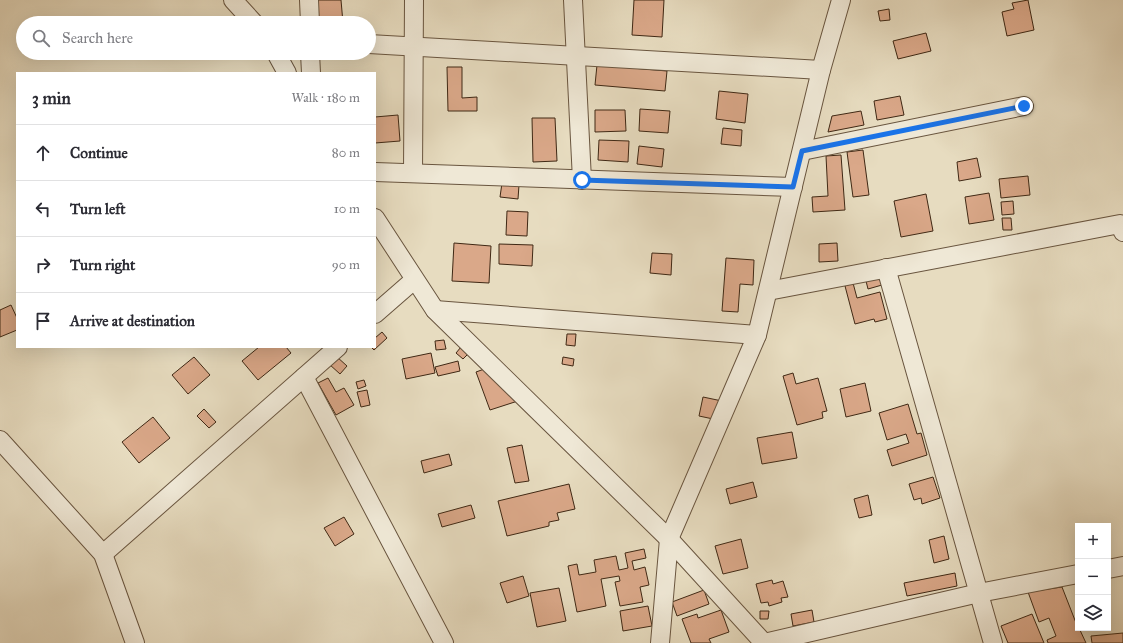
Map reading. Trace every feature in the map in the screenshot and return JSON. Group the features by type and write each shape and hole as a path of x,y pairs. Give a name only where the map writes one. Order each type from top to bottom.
{"street":[{"path":"233,0 248,16"},
{"path":"309,0 310,16"},
{"path":"413,173 414,0"},
{"path":"573,0 582,180"},
{"path":"660,643 669,539 757,335 821,70 841,0"},
{"path":"376,44 821,70"},
{"path":"280,60 286,72"},
{"path":"310,60 311,72"},
{"path":"802,151 1024,106"},
{"path":"376,172 793,187"},
{"path":"376,220 434,310 669,539 764,643 979,593 1075,575"},
{"path":"768,291 1120,224 1123,232"},
{"path":"886,268 993,643"},
{"path":"376,313 414,280"},
{"path":"434,310 757,335"},
{"path":"103,554 337,348"},
{"path":"304,377 444,643"},
{"path":"0,440 103,554 135,643"},
{"path":"1111,568 1123,566"}],"building":[{"path":"316,0 341,0 342,16 317,16"},
{"path":"634,0 664,0 662,37 632,35"},
{"path":"1028,0 1034,30 1007,36 1002,12 1014,9 1012,3"},
{"path":"889,9 890,20 880,21 878,11"},
{"path":"926,33 931,51 898,59 893,41"},
{"path":"597,65 667,71 665,91 595,85"},
{"path":"447,67 462,67 462,98 477,97 477,111 448,111"},
{"path":"719,91 748,94 745,123 716,119"},
{"path":"900,96 904,115 877,120 874,101"},
{"path":"640,109 670,111 668,133 639,131"},
{"path":"595,110 625,110 626,131 595,132"},
{"path":"861,111 864,125 828,132 832,116"},
{"path":"398,115 400,141 376,143 376,117"},
{"path":"532,118 555,118 557,161 533,162"},
{"path":"723,128 742,130 741,146 721,144"},
{"path":"599,140 629,141 628,162 598,160"},
{"path":"639,146 664,149 662,167 637,164"},
{"path":"863,150 869,195 853,197 847,152"},
{"path":"841,155 845,210 813,212 812,197 828,196 826,156"},
{"path":"977,158 981,177 959,181 957,162"},
{"path":"1028,176 1030,195 1001,198 999,179"},
{"path":"502,183 519,185 518,199 500,197"},
{"path":"989,193 994,220 969,224 965,197"},
{"path":"926,194 933,231 901,237 894,201"},
{"path":"1013,201 1014,214 1002,215 1001,202"},
{"path":"507,211 528,212 527,236 506,235"},
{"path":"1002,218 1011,218 1012,230 1003,230"},
{"path":"454,243 491,246 489,283 452,281"},
{"path":"837,243 838,261 819,262 819,244"},
{"path":"499,244 533,245 532,266 499,264"},
{"path":"652,253 672,254 671,275 650,273"},
{"path":"726,258 754,260 753,285 740,284 738,312 722,311"},
{"path":"879,278 882,285 868,289 866,281"},
{"path":"853,283 857,298 880,292 887,319 875,322 874,319 855,324 845,286"},
{"path":"11,305 16,316 16,330 0,337 0,310"},
{"path":"382,332 387,338 374,350 372,348 376,348 376,337"},
{"path":"567,334 576,334 575,346 566,345"},
{"path":"444,340 446,349 436,350 435,341"},
{"path":"461,347 469,353 463,359 456,353"},
{"path":"258,348 287,348 291,353 258,380 242,361"},
{"path":"431,353 435,373 406,379 402,359"},
{"path":"336,356 347,366 340,374 329,364"},
{"path":"194,357 210,375 188,394 172,375"},
{"path":"563,357 574,359 573,366 562,364"},
{"path":"458,361 460,371 438,376 435,367"},
{"path":"487,368 524,399 490,410 476,372"},
{"path":"793,373 796,384 818,378 827,411 822,412 823,418 797,425 783,376"},
{"path":"328,378 336,392 344,388 354,405 336,415 318,383"},
{"path":"364,380 366,386 358,389 356,382"},
{"path":"865,383 871,411 846,417 840,389"},
{"path":"367,390 370,405 361,407 357,392"},
{"path":"703,397 722,401 718,420 699,416"},
{"path":"908,404 917,434 921,433 927,455 892,466 887,450 909,443 906,434 887,440 879,413"},
{"path":"204,409 216,422 209,428 197,416"},
{"path":"153,417 170,438 139,463 122,442"},
{"path":"792,432 797,458 762,464 757,438"},
{"path":"522,445 529,481 515,483 507,448"},
{"path":"449,454 452,465 424,473 421,461"},
{"path":"933,477 940,498 922,504 921,498 914,500 909,484"},
{"path":"753,482 757,497 730,504 726,489"},
{"path":"569,484 575,509 557,513 559,520 549,522 549,526 507,536 498,501"},
{"path":"868,495 872,515 859,518 854,499"},
{"path":"471,505 475,518 442,527 438,514"},
{"path":"344,517 354,534 335,546 324,528"},
{"path":"944,536 949,559 934,563 929,540"},
{"path":"741,539 748,568 723,574 715,546"},
{"path":"644,549 646,558 632,561 634,570 645,567 649,585 640,587 643,602 620,606 615,582 620,581 619,576 601,579 606,606 577,612 568,566 577,564 579,575 596,572 594,560 616,556 619,570 628,568 625,553"},
{"path":"955,573 957,586 907,596 904,583"},
{"path":"523,576 529,596 507,603 500,583"},
{"path":"772,580 773,584 783,581 788,597 781,598 782,602 769,606 768,602 761,603 756,584"},
{"path":"1062,587 1075,620 1075,631 1080,631 1086,643 1048,643 1047,640 1056,636 1049,618 1039,622 1028,592"},
{"path":"559,588 566,621 537,627 530,593"},
{"path":"704,590 709,604 677,616 672,602"},
{"path":"648,606 652,626 623,631 620,611"},
{"path":"721,610 729,632 709,639 711,643 691,643 682,619 697,614 698,618"},
{"path":"812,610 814,622 793,626 791,614"},
{"path":"760,611 769,611 768,619 760,619"},
{"path":"1032,614 1044,643 1008,643 1001,626"},
{"path":"1123,633 1123,643 1092,643 1091,636"}],"route":[{"path":"582,180 793,187 802,151 1024,106"}]}
